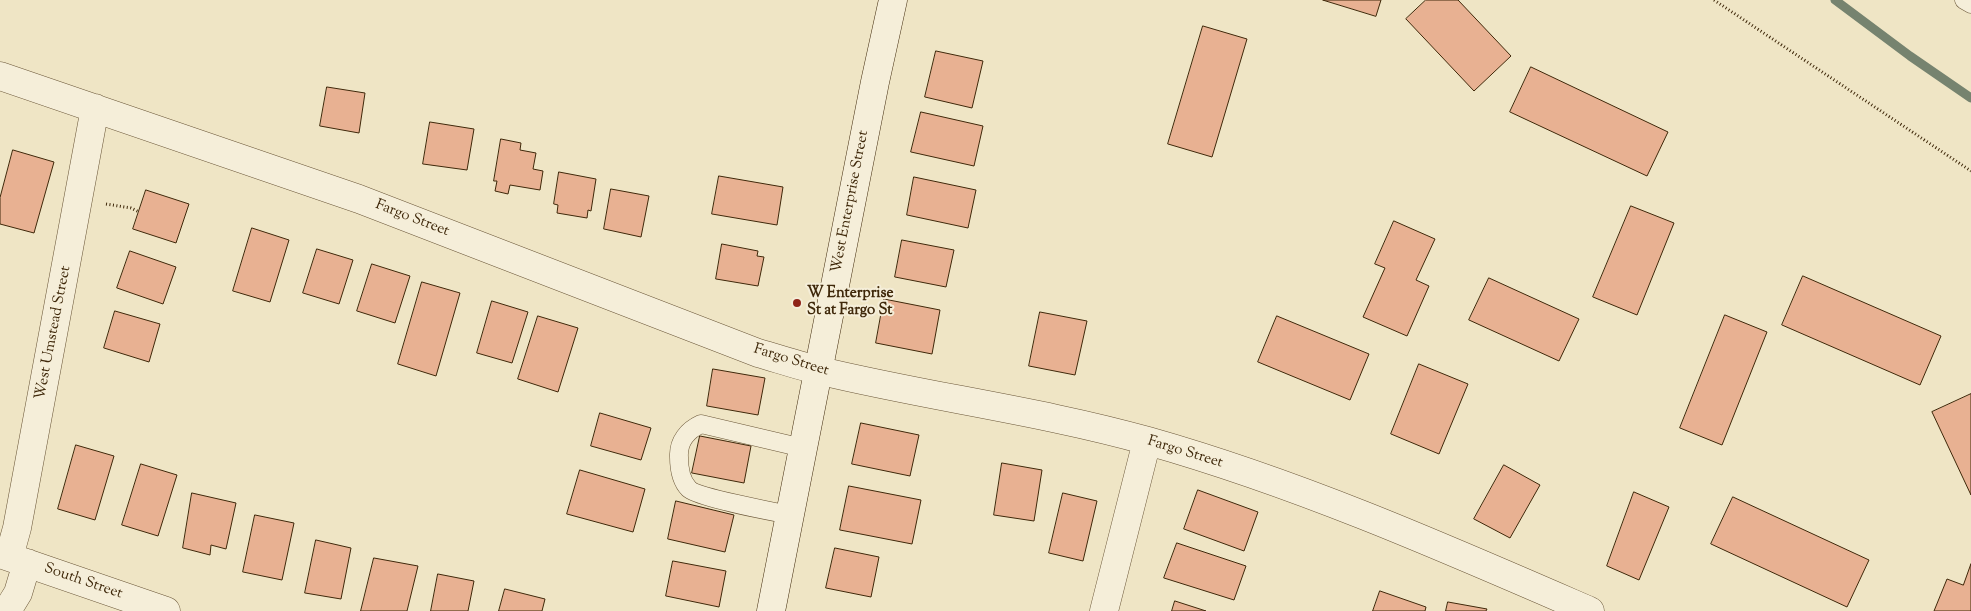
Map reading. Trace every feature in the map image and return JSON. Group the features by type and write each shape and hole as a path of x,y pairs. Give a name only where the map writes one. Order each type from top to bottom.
{"street":[{"name":"West Enterprise Street","path":"771,611 893,0"},
{"name":"Fargo Street","path":"0,76 359,199 749,349 818,371 1061,421 1147,441 1295,488 1400,529 1590,611"},
{"name":"West Umstead Street","path":"7,611 18,593 12,558 95,108"},
{"path":"1104,611 1147,441"},
{"name":"South Street","path":"12,558 166,611"}],"lane":[{"path":"1964,0 1971,4"},
{"path":"790,515 704,496 690,490 682,479 678,452 685,435 701,424 803,448"}],"path":[{"path":"1714,0 1971,171"},
{"path":"78,198 131,208 139,212"}],"building":[{"path":"1323,0 1381,0 1376,16"},
{"path":"1426,0 1458,0 1511,56 1474,91 1406,19"},
{"path":"1203,26 1247,39 1212,157 1168,144"},
{"path":"936,51 983,61 972,108 925,97"},
{"path":"1531,67 1668,132 1647,176 1510,112"},
{"path":"327,87 365,93 359,133 320,126"},
{"path":"921,112 983,126 974,166 911,152"},
{"path":"430,122 474,129 467,170 423,164"},
{"path":"501,139 521,143 520,150 536,153 533,169 543,171 540,190 510,185 508,194 495,191 497,181 494,181"},
{"path":"13,150 54,162 34,233 0,224 0,198"},
{"path":"559,172 596,179 591,211 588,210 587,218 557,213 558,205 554,204"},
{"path":"719,176 783,187 777,225 712,214"},
{"path":"914,177 976,190 968,228 907,215"},
{"path":"611,189 649,196 641,237 604,229"},
{"path":"146,190 189,204 176,243 133,229"},
{"path":"1631,206 1674,223 1637,315 1593,297"},
{"path":"1394,221 1435,239 1416,280 1429,286 1407,336 1363,317 1385,268 1375,264"},
{"path":"252,228 289,240 270,302 233,291"},
{"path":"902,240 954,250 946,287 895,277"},
{"path":"722,244 758,251 757,256 764,257 758,286 716,279"},
{"path":"317,249 353,260 339,304 303,293"},
{"path":"130,251 176,267 163,304 117,288"},
{"path":"372,264 410,276 395,323 357,311"},
{"path":"1803,276 1941,336 1920,385 1782,325"},
{"path":"1489,278 1579,319 1559,361 1469,320"},
{"path":"422,282 460,293 436,376 398,364"},
{"path":"884,299 940,310 932,354 876,343"},
{"path":"492,301 528,312 512,363 477,353"},
{"path":"115,311 160,324 149,362 104,348"},
{"path":"1040,312 1087,321 1075,375 1029,366"},
{"path":"1725,315 1767,332 1722,445 1680,428"},
{"path":"538,316 578,328 558,392 518,379"},
{"path":"1277,316 1369,354 1350,400 1258,362"},
{"path":"1419,364 1468,384 1439,454 1391,434"},
{"path":"713,369 765,378 758,415 707,406"},
{"path":"1971,394 1971,495 1932,412"},
{"path":"600,413 651,428 641,460 591,446"},
{"path":"861,423 919,435 910,476 852,464"},
{"path":"700,436 751,446 744,483 692,473"},
{"path":"76,445 114,456 95,520 58,509"},
{"path":"1002,463 1042,470 1034,521 994,515"},
{"path":"141,464 177,475 158,536 122,525"},
{"path":"1504,465 1540,485 1510,538 1474,519"},
{"path":"580,470 645,489 633,532 567,514"},
{"path":"849,486 921,500 912,544 840,530"},
{"path":"1198,490 1258,512 1244,551 1184,529"},
{"path":"1634,492 1669,507 1639,580 1607,566"},
{"path":"192,493 236,503 226,549 211,545 210,555 183,548"},
{"path":"1063,493 1097,501 1083,561 1049,553"},
{"path":"1733,497 1869,560 1847,607 1711,544"},
{"path":"676,501 734,515 725,552 668,539"},
{"path":"255,515 294,523 282,580 243,572"},
{"path":"316,540 351,548 341,599 305,593"},
{"path":"1177,543 1246,566 1234,600 1164,578"},
{"path":"835,548 879,557 871,597 826,588"},
{"path":"374,558 418,566 407,611 361,611"},
{"path":"673,561 726,571 719,607 666,596"},
{"path":"1971,564 1971,611 1934,611 1947,579 1963,585"},
{"path":"438,574 474,581 468,611 431,611"},
{"path":"505,589 545,599 542,611 499,611"},
{"path":"1380,591 1426,607 1425,611 1373,611"},
{"path":"1175,601 1206,611 1172,611"},
{"path":"1448,602 1487,609 1486,611 1446,611"}],"waterway":[{"path":"1835,0 1910,56 1971,98"}],"place":[{"name":"W Enterprise St at Fargo St","path":"797,303"}]}
